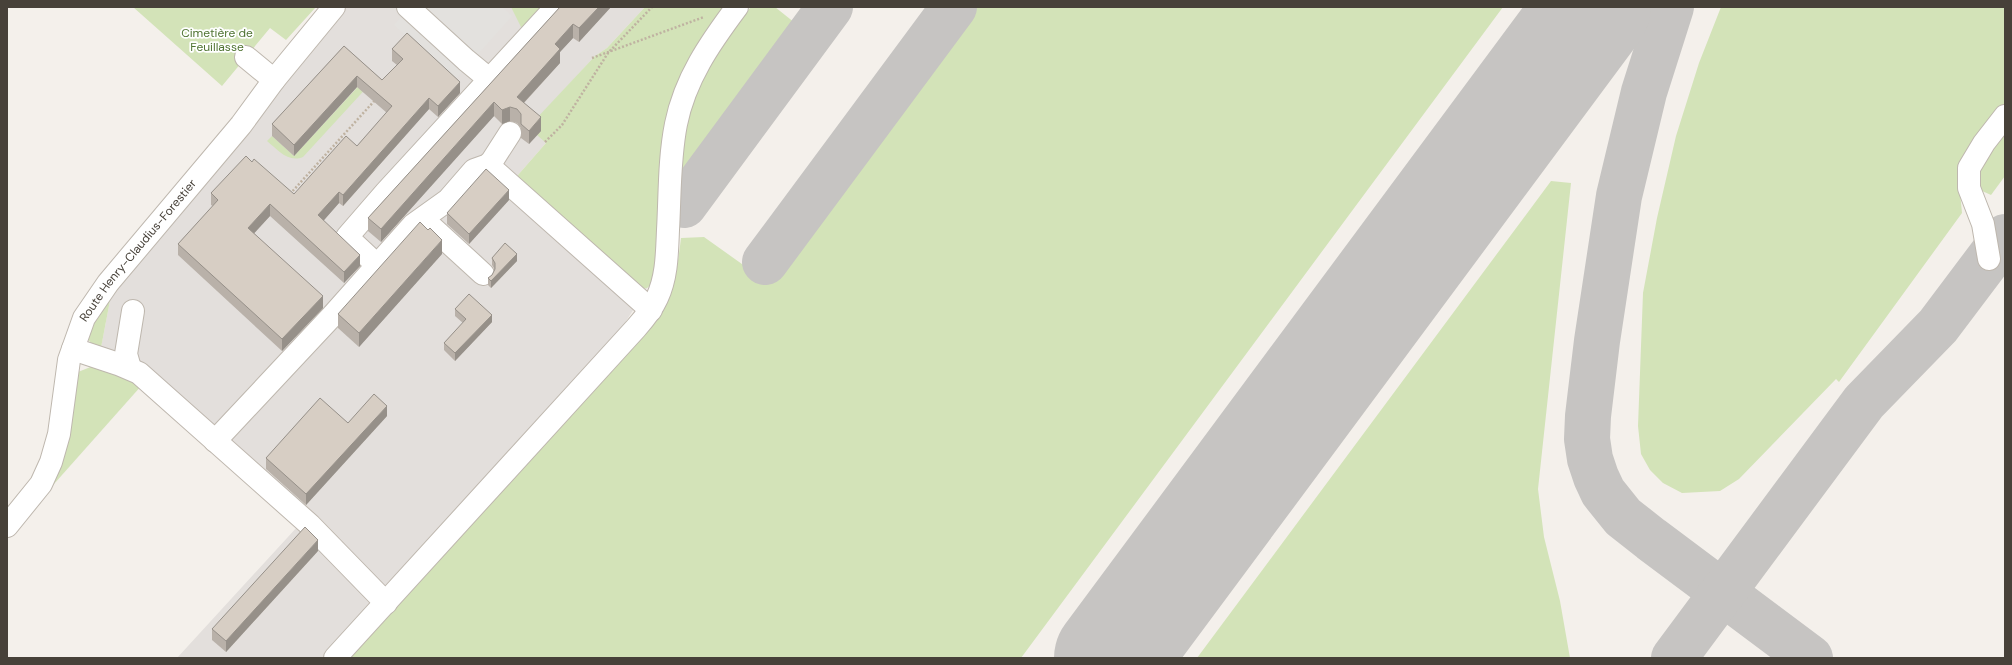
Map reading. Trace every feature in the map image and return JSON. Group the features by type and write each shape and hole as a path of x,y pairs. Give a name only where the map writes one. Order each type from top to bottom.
{"street":[{"name":"Route Henry-Claudius-Forestier","path":"7,526 41,484 51,462 59,434 69,360 84,318 108,283 241,125 274,80 334,7"},
{"path":"408,7 489,79"},
{"path":"377,265 347,237 386,192 556,7"},
{"path":"336,658 631,334 650,310 657,298 666,271 672,154 680,109 690,79 699,62 737,7"},
{"path":"246,57 274,80"},
{"path":"1989,259 1983,224 1969,188 1969,168 1984,143 2005,116"},
{"path":"215,441 333,315 413,225 448,200 474,170 488,165 510,134"},
{"path":"488,165 650,310"},
{"path":"423,219 483,274"},
{"path":"130,368 126,354 133,311"},
{"path":"73,349 130,368 139,373 310,524 386,603"}],"path":[{"path":"545,142 562,125 608,53 652,7"},
{"path":"592,58 704,17"},
{"path":"290,194 377,98"}],"shaded area":[{"path":"347,7 645,7 607,48 595,56 536,120 546,143 518,175 640,289 647,288 623,326 322,658 177,658 298,526 100,353 112,290"},
{"path":"396,7 502,7 512,16 455,80 394,25 404,14"}],"green space":[{"name":"Cimetière de Feuillasse","path":"133,7 316,7 286,40 270,28 222,86"},
{"path":"511,7 542,7 522,29"},
{"path":"645,7 727,7 699,48 653,283 647,288 640,289 518,180 518,175 546,143 537,135 540,131 535,120 595,56 607,48"},
{"path":"751,7 775,7 800,27 785,48 791,55 681,200 685,137 697,88 718,51"},
{"path":"966,7 1503,7 1021,658 348,658 654,323 666,303 674,283 681,238 704,237 763,279"},
{"path":"1721,7 2005,7 2005,104 1982,134 1960,192 1962,213 1839,382 1836,379 1739,479 1720,491 1682,493 1663,483 1650,470 1641,454 1638,426 1643,293 1657,218 1676,136 1699,63"},
{"path":"366,78 371,83 303,157 288,157 279,152 267,141 272,136 294,156"},
{"path":"2005,126 2005,176 1991,195 1980,190 1977,172"},
{"path":"1551,181 1571,183 1538,489 1544,537 1560,601 1570,658 1197,658"},
{"path":"112,290 100,353 85,336"},
{"path":"98,364 142,385 46,493 78,372"}],"building":[{"path":"560,7 599,7 579,28 573,24 555,44 560,49 517,97 541,117 529,131 521,124 521,114 517,109 510,107 502,110 494,102 381,229 368,218"},
{"path":"407,33 460,82 438,106 429,98 343,195 339,192 318,215 360,255 344,272 270,204 248,228 323,296 282,339 178,244 218,200 211,193 246,156 252,162 254,159 294,194 346,136 357,146 392,106 357,76 294,145 272,124 344,46 382,80 403,59 392,49"},
{"path":"486,169 509,190 469,234 447,213"},
{"path":"420,222 428,230 430,228 442,240 359,333 338,314"},
{"path":"505,243 517,254 491,281 488,278 492,275 495,269 495,263 492,258"},
{"path":"469,294 492,315 455,353 444,343 466,319 455,309"},
{"path":"374,394 387,406 306,494 266,458 320,398 348,423"},
{"path":"305,527 318,540 226,641 212,629"}],"taxiway":[{"path":"684,205 830,7"},
{"path":"765,262 954,7"},
{"path":"1570,40 1573,7"},
{"path":"1671,7 1644,92 1619,196 1597,341 1588,416 1587,439 1590,459 1603,492 1623,517 1810,658"},
{"path":"1674,658 1864,402 1938,326 2005,237"}],"runway":[{"path":"1111,658 1594,7"}]}
